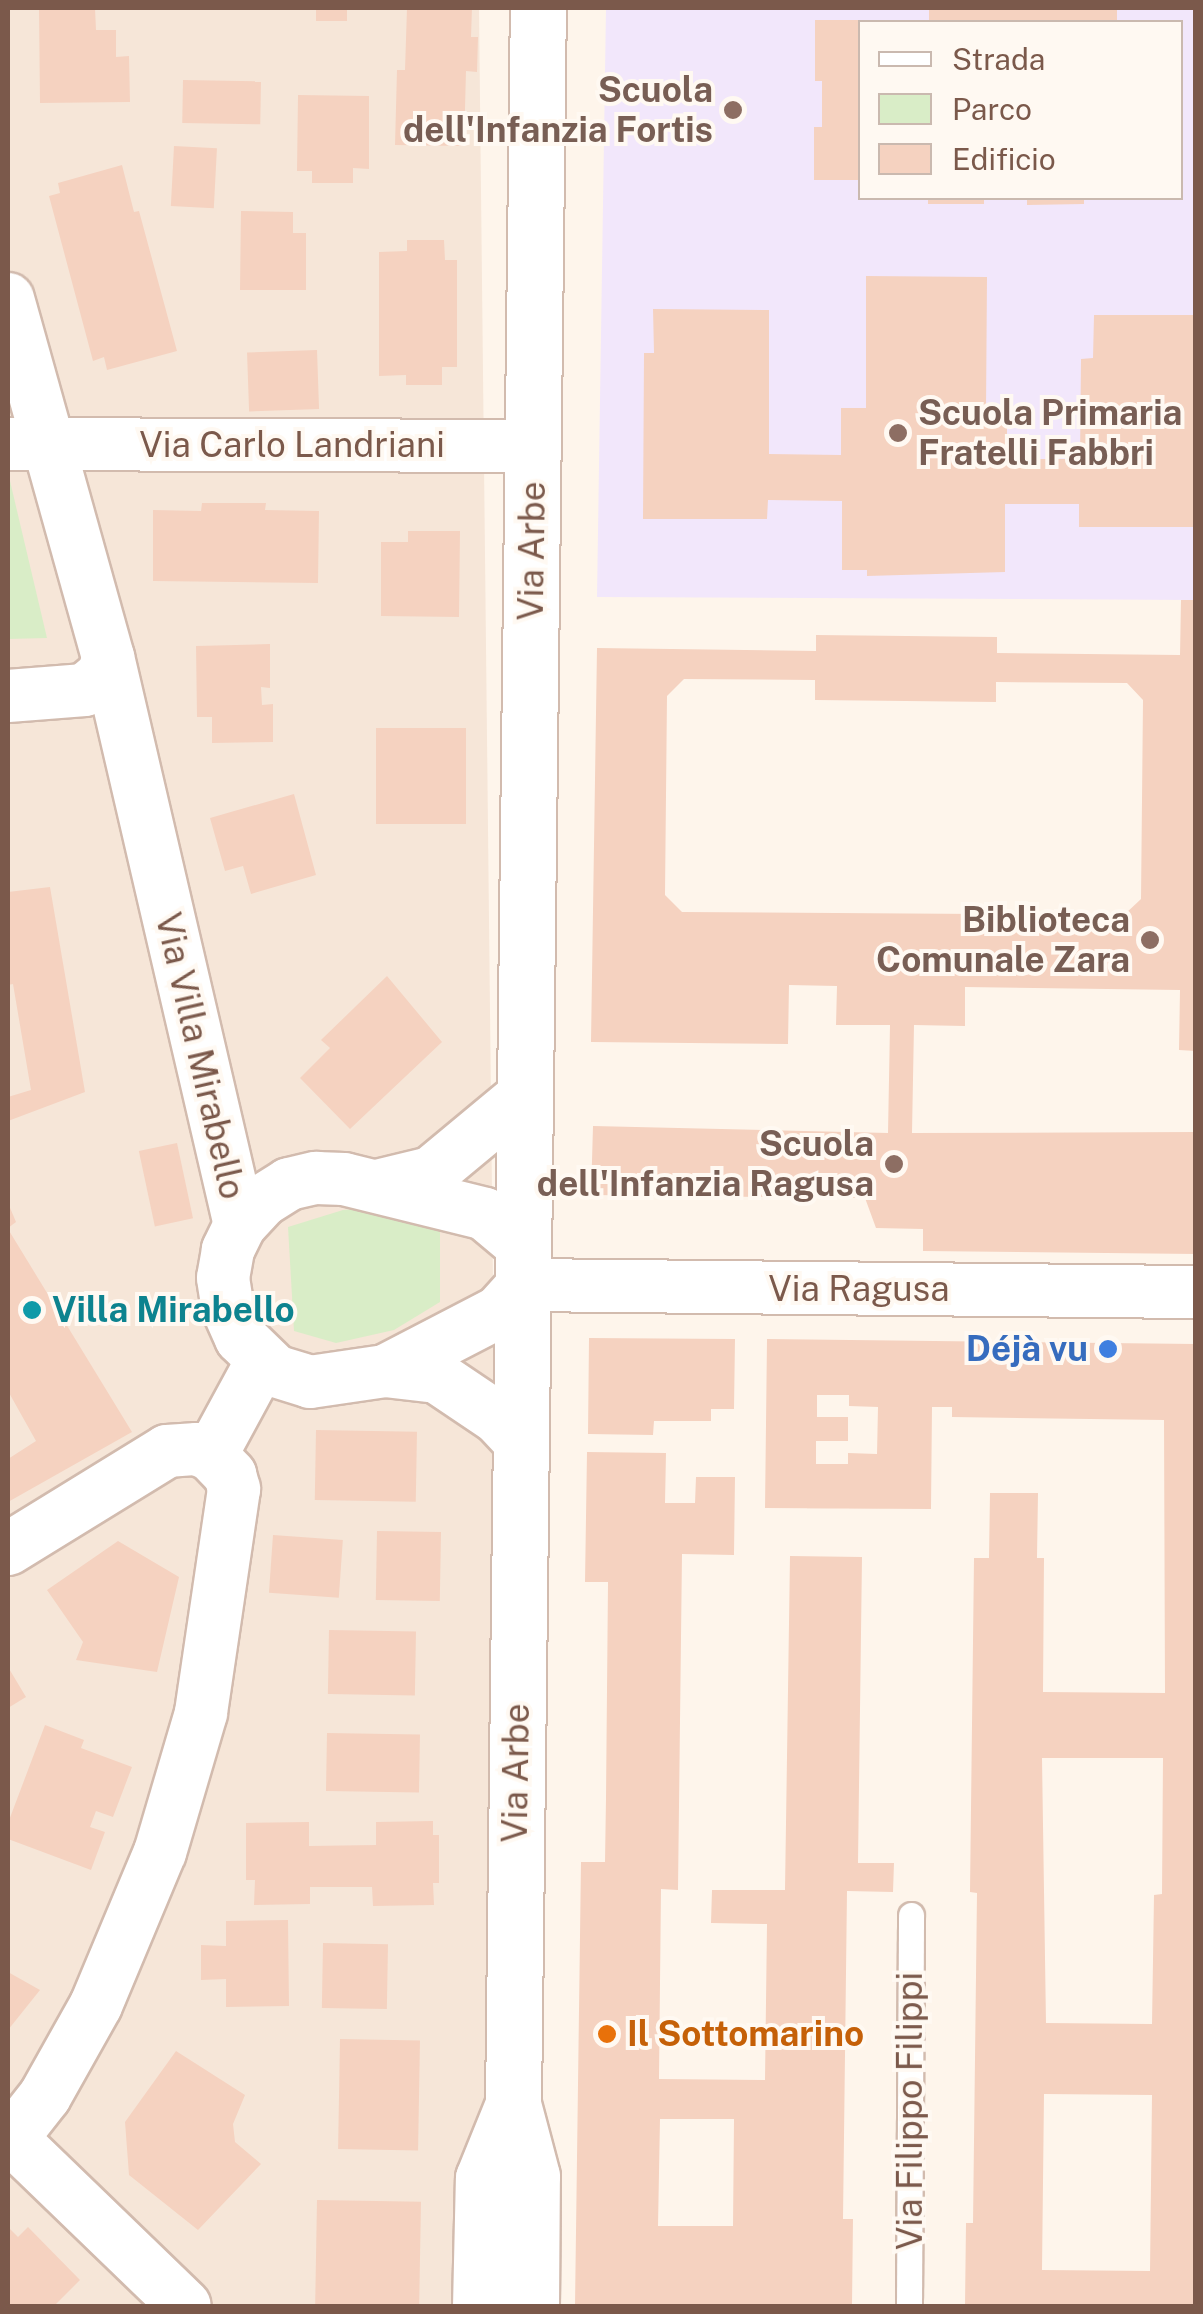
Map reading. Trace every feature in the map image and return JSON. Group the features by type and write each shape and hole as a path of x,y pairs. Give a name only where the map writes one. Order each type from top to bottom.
{"street":[{"name":"Via Arbe","path":"531,2306 532,2176 513,2104 538,8"},
{"name":"Via Villa Mirabello","path":"8,300 35,404 29,444 108,656 240,1225 228,1250 223,1278 228,1309 241,1338 262,1361"},
{"name":"Via Carlo Landriani","path":"29,444 533,446"},
{"path":"8,696 85,690 104,674 108,656"},
{"path":"381,1185 432,1173 526,1095"},
{"path":"240,1225 262,1201 289,1184 316,1178 381,1185 485,1214 523,1266 499,1312 385,1371"},
{"name":"Via Ragusa","path":"523,1266 1196,1292"},
{"path":"210,1455 262,1361 276,1371 310,1382 385,1371 436,1377 498,1418 520,1442"},
{"path":"8,1549 167,1451 197,1449 210,1455 230,1476 234,1504 201,1713 160,1852 96,2005 45,2096 10,2141 185,2306"},
{"name":"Via Arbe","path":"480,2306 483,2178 513,2104"}],"lane":[{"name":"Via Filippo Filippi","path":"909,2306 911,1915"}],"shaded area":[{"path":"8,8 479,8 502,2103 468,2306 8,2306"},
{"name":"Scuola Primaria Fratelli Fabbri","path":"606,8 1195,8 1195,600 597,597"}],"green space":[{"path":"10,481 47,638 8,639"},
{"path":"391,1206 440,1227 440,1302 394,1330 336,1343 294,1331 288,1227 343,1210"}],"building":[{"path":"39,8 95,8 96,30 116,30 116,57 129,56 130,102 40,103"},
{"path":"316,8 347,8 347,21 316,21"},
{"path":"407,8 472,8 471,37 478,37 477,72 466,71 464,146 395,145 397,70 405,70"},
{"path":"929,8 1117,8 1117,20 929,20"},
{"path":"815,20 858,20 858,180 814,180 814,127 822,127 822,81 815,81"},
{"path":"183,80 261,81 260,124 182,123"},
{"path":"298,95 369,96 369,169 353,168 353,183 312,183 312,171 297,171"},
{"path":"174,146 217,148 214,208 171,206"},
{"path":"122,165 134,212 139,211 177,351 107,370 104,357 93,361 49,196 60,193 58,183"},
{"path":"928,200 984,200 984,204 928,204"},
{"path":"1027,200 1084,200 1084,204 1027,205"},
{"path":"241,211 293,212 293,233 306,233 306,290 240,290"},
{"path":"407,240 444,240 445,260 457,260 457,367 442,367 442,385 406,385 406,375 379,376 379,252 407,251"},
{"path":"866,276 987,277 986,411 1007,405 1007,459 1080,459 1081,359 1093,358 1094,315 1196,315 1196,527 1079,527 1079,504 1005,504 1005,572 867,576 867,570 842,570 842,501 768,500 767,519 643,519 644,353 654,353 653,309 769,310 769,454 841,455 841,408 866,408"},
{"path":"317,350 319,409 249,411 247,352"},
{"path":"202,503 266,503 265,510 319,511 318,583 153,581 153,510 201,511"},
{"path":"408,531 460,531 459,617 381,616 381,542 408,542"},
{"path":"1181,600 1196,600 1196,1051 1179,1050 1180,990 965,987 965,1026 914,1025 912,1133 1196,1132 1196,1254 923,1251 923,1229 876,1228 865,1198 591,1195 593,1126 888,1133 890,1025 836,1025 837,986 789,985 788,1044 591,1042 597,648 816,651 816,635 997,637 997,653 1180,655","holes":["684,679 815,680 815,700 996,702 996,682 1127,683 1143,700 1141,899 1124,915 682,912 665,895 667,696"]},
{"path":"270,644 270,688 261,687 262,705 273,704 273,742 212,743 212,717 197,717 196,646"},
{"path":"376,728 466,728 466,824 376,824"},
{"path":"294,794 316,875 251,894 243,866 225,871 210,818"},
{"path":"50,887 85,1092 8,1121 8,1097 31,1090 13,984 8,985 8,892"},
{"path":"387,976 442,1042 350,1129 300,1078 330,1048 321,1040"},
{"path":"177,1143 193,1218 155,1226 139,1151"},
{"name":"Villa Mirabello","path":"8,1203 16,1222 8,1228"},
{"name":"Villa Mirabello","path":"8,1229 132,1432 8,1502 8,1459 36,1441 8,1391"},
{"path":"589,1338 735,1339 734,1409 711,1409 711,1421 654,1421 653,1435 588,1434"},
{"path":"767,1339 1196,1344 1196,2306 965,2306 966,2223 973,2223 977,1893 970,1892 974,1558 989,1558 990,1493 1038,1493 1037,1558 1044,1558 1043,1692 1165,1693 1164,1420 952,1417 952,1407 932,1407 931,1509 765,1508","holes":["817,1395 849,1395 849,1406 878,1407 877,1454 848,1453 848,1464 816,1464 816,1441 848,1441 848,1417 817,1417","1042,1758 1163,1758 1162,1894 1154,1895 1152,2024 1046,2023","1044,2094 1152,2095 1150,2271 1042,2270"]},
{"path":"316,1430 417,1432 416,1502 315,1500"},
{"path":"587,1452 666,1453 665,1503 695,1503 696,1477 735,1477 734,1555 682,1554 678,1890 661,1889 659,2079 765,2080 767,1924 711,1923 712,1890 785,1890 790,1556 862,1557 858,1863 894,1863 893,1892 847,1891 843,2219 853,2219 852,2306 575,2306 581,1862 605,1862 606,1798 608,1582 585,1582","holes":["660,2119 734,2119 733,2226 658,2226"]},
{"path":"377,1531 441,1532 440,1601 376,1600"},
{"path":"273,1535 343,1540 339,1598 269,1593"},
{"path":"118,1541 179,1577 157,1672 76,1660 83,1642 47,1590"},
{"path":"329,1630 416,1632 415,1696 328,1694"},
{"path":"8,1667 26,1697 8,1708"},
{"path":"45,1725 84,1740 81,1748 132,1767 113,1817 96,1811 90,1827 105,1832 91,1870 8,1839 8,1823"},
{"path":"327,1733 420,1735 419,1793 326,1791"},
{"path":"433,1821 433,1835 439,1835 439,1883 433,1883 434,1905 373,1906 372,1887 310,1887 310,1904 254,1905 255,1880 246,1880 246,1823 309,1822 309,1846 376,1845 376,1822"},
{"path":"288,1920 289,2006 226,2007 226,1979 201,1980 201,1945 226,1946 226,1921"},
{"path":"323,1943 388,1944 387,2009 322,2008"},
{"path":"8,1972 40,1990 8,2030"},
{"path":"340,2039 420,2040 418,2150 338,2149"},
{"path":"176,2051 245,2095 233,2124 235,2142 261,2164 198,2230 129,2175 125,2122"},
{"path":"317,2200 421,2202 419,2306 315,2306"},
{"path":"28,2227 80,2280 54,2306 8,2306 8,2232 10,2229 18,2237"}],"place":[{"name":"Scuola dell'Infanzia Fortis","path":"733,110"},
{"name":"Scuola Primaria Fratelli Fabbri","path":"898,433"},
{"name":"Biblioteca Comunale Zara","path":"1150,940"},
{"name":"Scuola dell'Infanzia Ragusa","path":"894,1164"},
{"name":"Villa Mirabello","path":"32,1310"},
{"name":"Déjà vu","path":"1108,1349"},
{"name":"Il Sottomarino","path":"607,2034"}]}
